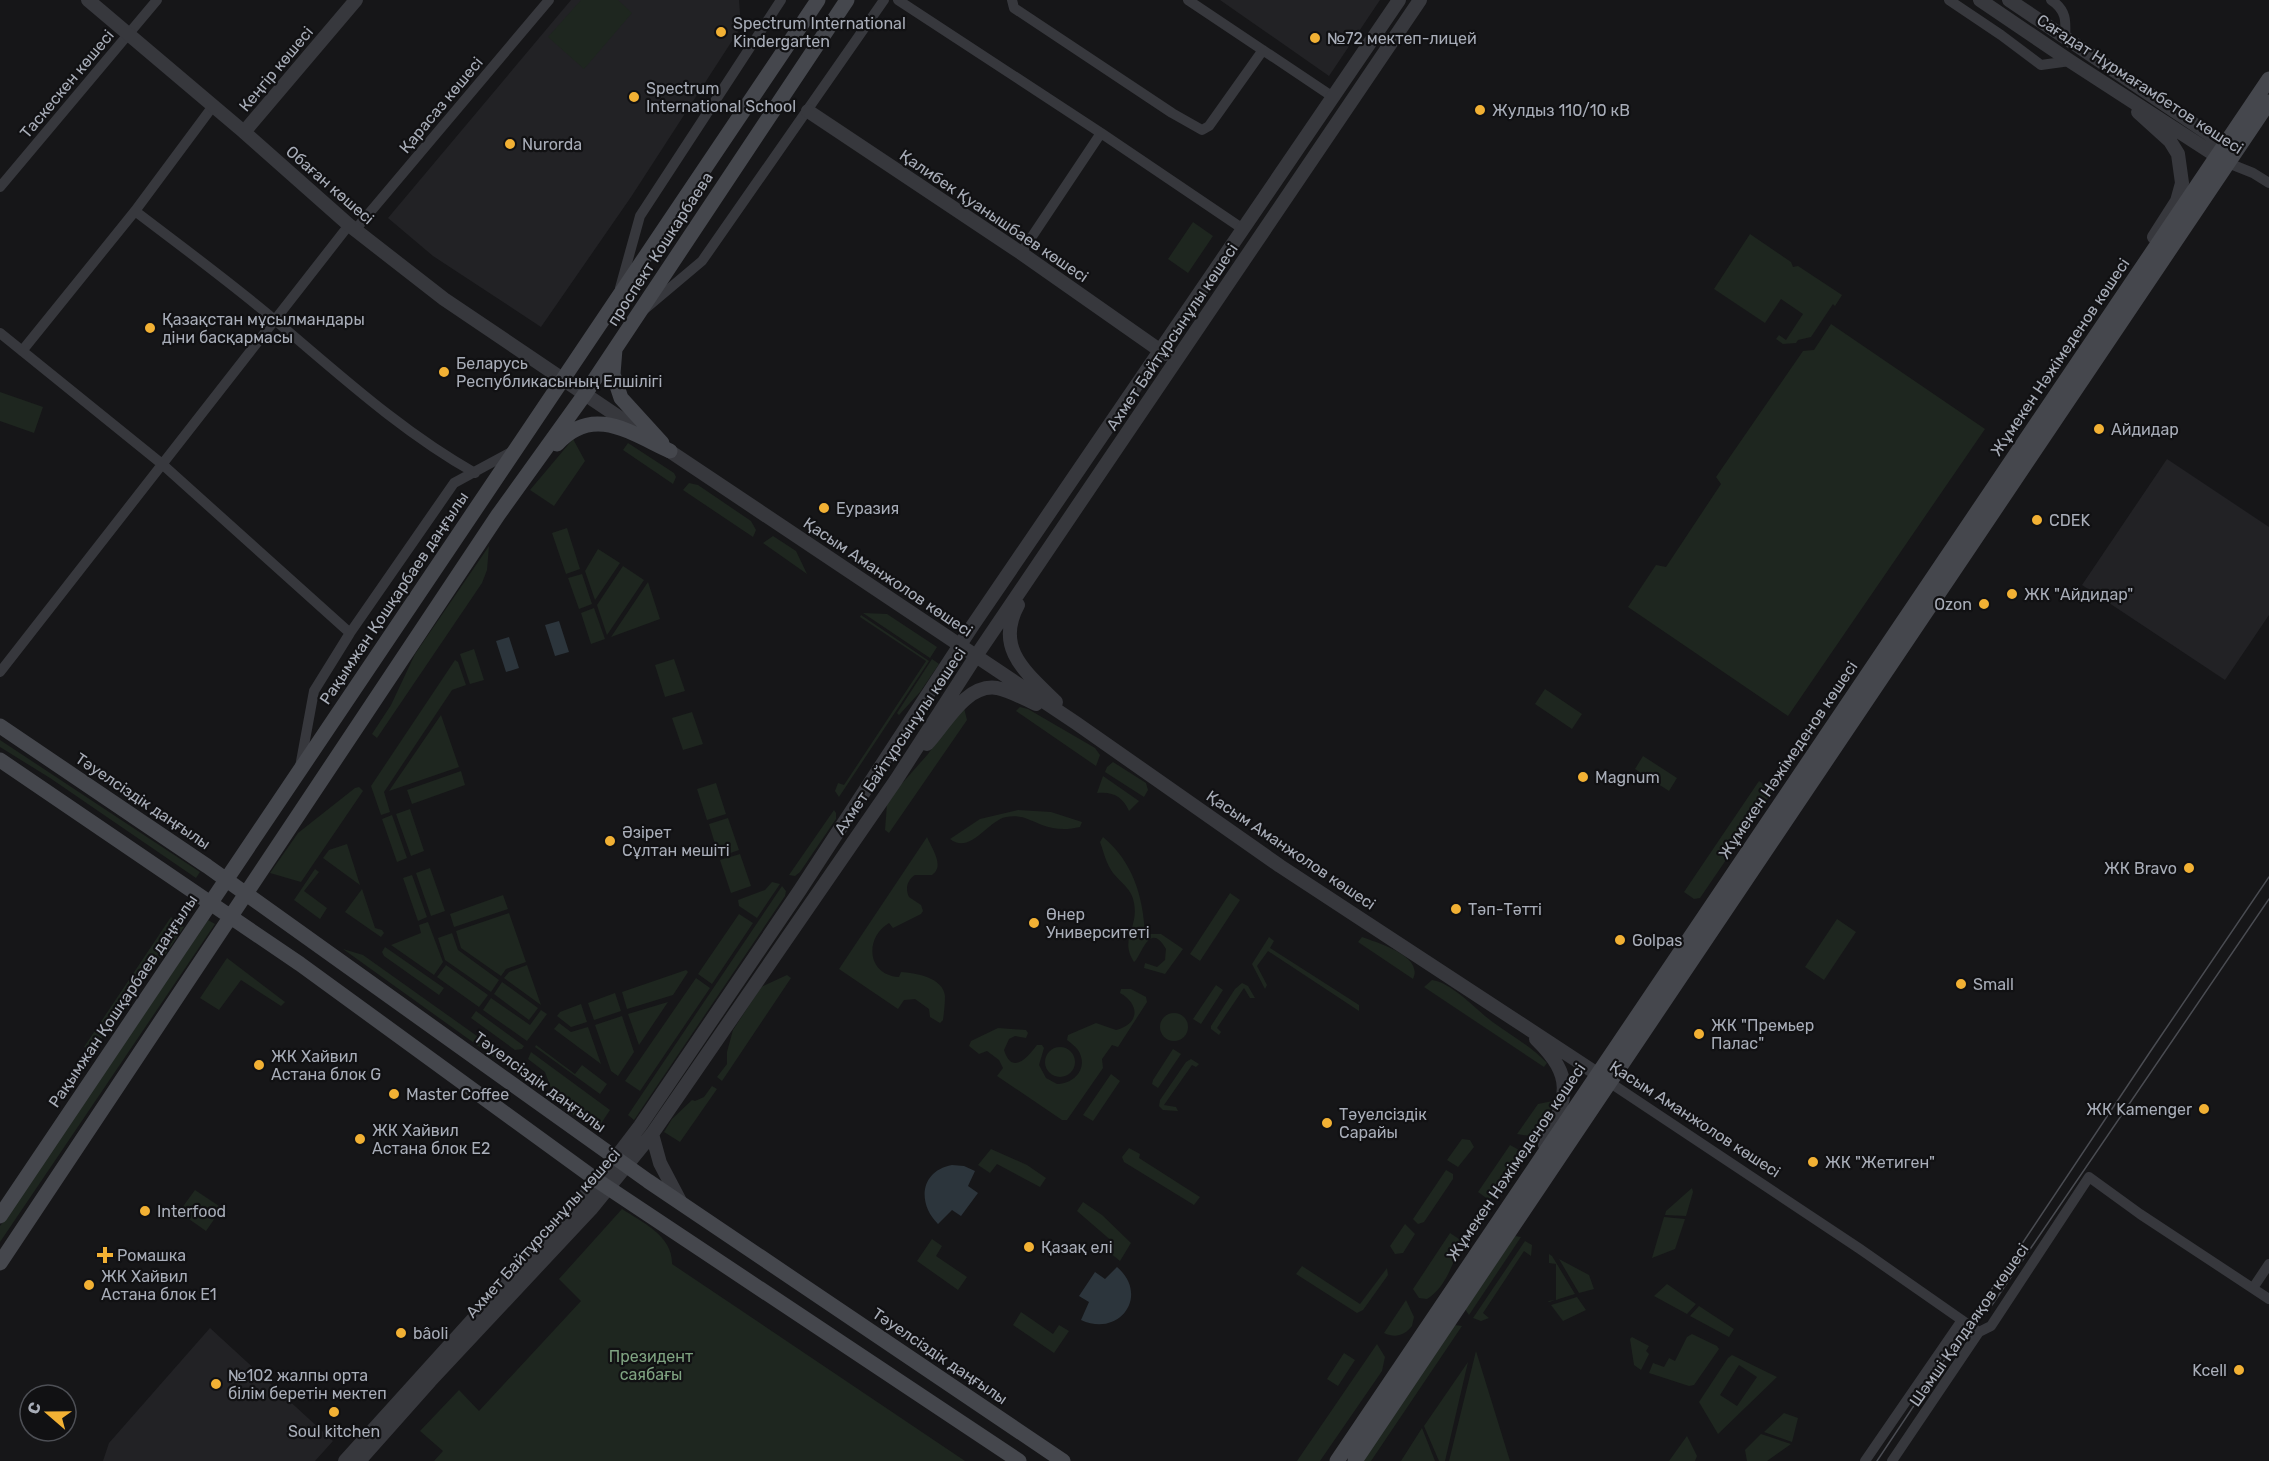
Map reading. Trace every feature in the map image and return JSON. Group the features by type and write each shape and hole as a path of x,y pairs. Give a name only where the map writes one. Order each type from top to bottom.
{"main road":[{"name":"Рақымжан Қошқарбаев даңғылы","path":"0,1216 818,0"},
{"name":"проспект Кошкарбаева","path":"246,893 498,514 585,394 847,0"},
{"name":"Жұмекен Нәжімеденов көшесі","path":"1337,1461 1538,1161 1603,1078 2226,154 2269,79"},
{"name":"Жұмекен Нәжімеденов көшесі","path":"1355,1461 1603,1078 2142,268 2226,154 2269,102"},
{"path":"615,349 613,374 621,399 670,452"},
{"path":"520,484 562,438 571,430 583,425 594,423 619,427 670,452"},
{"name":"Тәуелсіздік даңғылы","path":"0,726 246,893 681,1203 1063,1461"},
{"path":"0,760 300,964 603,1185 1019,1461"},
{"path":"0,1263 246,893"}],"street":[{"name":"Обаған көшесі","path":"88,0 352,227 444,299 585,394"},
{"name":"Таскескен көшесі","path":"0,187 157,0"},
{"name":"Кеңгір көшесі","path":"244,132 356,0"},
{"name":"Қарасаз көшесі","path":"0,672 275,320 352,227 549,0"},
{"path":"618,298 640,216 781,0"},
{"path":"637,316 702,261 884,0"},
{"path":"898,0 1243,229"},
{"path":"1012,0 1014,8 1172,113 1203,130 1209,126 1263,50"},
{"path":"1188,0 1333,98"},
{"name":"Ахмет Байтұрсынұлы көшесі","path":"359,1461 622,1162 960,645 1399,0"},
{"name":"Ахмет Байтұрсынұлы көшесі","path":"622,1162 652,1134 896,780 976,656 1420,0"},
{"path":"1949,0 2042,65 2070,61"},
{"name":"Сағадат Нұрмағамбетов көшесі","path":"1980,0 2092,75 2226,154"},
{"name":"Сағадат Нұрмағамбетов көшесі","path":"2009,0 2269,183"},
{"path":"2051,0 2060,6 2066,18 2065,39"},
{"path":"2092,75 2170,141 2178,154 2182,183 2177,201 2153,238 2142,268"},
{"path":"22,351 135,211 213,106"},
{"name":"Қалибек Қуанышбаев көшесі","path":"808,111 1021,253 1176,362"},
{"path":"1021,253 1101,133"},
{"path":"135,211 275,320 386,414 475,473"},
{"path":"0,333 162,464 350,633"},
{"name":"Қасым Аманжолов көшесі","path":"585,394 1076,723 1280,866 1860,1248 1979,1332"},
{"path":"299,770 314,691 350,633 454,483 516,449"},
{"path":"1054,541 1015,611 1009,636 1013,654 1020,666 1076,723"},
{"path":"896,780 964,699 984,688 1006,691 1076,723"},
{"path":"1515,1019 1541,1044 1557,1064 1565,1084 1560,1108 1538,1161"},
{"path":"652,1134 660,1163 681,1203"},
{"name":"Шәмші Қалдаяқов көшесі","path":"1892,1461 1979,1332 1991,1326 2089,1177 2140,1214 2253,1288"},
{"name":"Ахмет Байтұрсынұлы көшесі","path":"345,1461 603,1185"},
{"path":"2269,1264 2253,1288 2269,1299"},
{"name":"Шәмші Қалдаяқов көшесі","path":"1865,1461 1962,1320"}],"shaded area":[{"name":"Nurorda","path":"571,0 739,0 741,27 631,197 541,327 433,256 388,218"},
{"name":"№72 мектеп-лицей","path":"1220,0 1380,0 1329,76"},
{"path":"2167,459 2269,527 2269,615 2225,680 2082,585"},
{"path":"559,621 569,652 555,656 545,625"},
{"path":"509,637 519,668 506,672 496,641"},
{"path":"952,1165 964,1166 975,1171 968,1186 978,1193 961,1216 952,1210 938,1224 927,1207 925,1189 933,1174 941,1168"},
{"path":"1117,1267 1127,1278 1131,1290 1126,1311 1118,1319 1108,1323 1095,1324 1081,1320 1089,1302 1079,1296 1095,1272 1105,1279"},
{"name":"№102 жалпы орта білім беретін мектеп","path":"210,1328 333,1441 315,1461 103,1461 109,1443"}],"green space":[{"path":"581,0 618,0 632,13 584,69 548,37"},
{"path":"1193,222 1213,236 1188,273 1168,259"},
{"path":"1750,234 1791,262 1793,267 1798,266 1842,295 1835,306 1833,304 1811,337 1798,340 1796,343 1783,344 1776,339 1779,335 1786,340 1803,314 1781,299 1765,323 1714,289"},
{"path":"1831,324 1985,429 1788,716 1628,607 1656,565 1666,567 1721,484 1716,477 1803,351 1814,350"},
{"path":"0,392 43,407 34,433 0,421"},
{"path":"573,439 585,461 554,506 530,490"},
{"path":"628,443 674,473 676,477 673,484 623,450"},
{"path":"689,483 698,485 751,521 756,530 753,537 683,490"},
{"path":"567,528 580,569 566,574 552,533"},
{"path":"773,536 796,551 807,574 763,543"},
{"path":"489,546 487,570 482,583 377,738 372,734 391,705 415,654"},
{"path":"598,549 620,563 595,600 585,571"},
{"path":"623,566 644,580 607,635 597,605"},
{"path":"582,574 592,604 579,609 568,578"},
{"path":"648,582 660,619 611,637"},
{"path":"594,608 605,639 591,644 581,613"},
{"path":"863,613 887,614 937,647 930,658"},
{"path":"861,615 929,661 839,797 835,791 838,783 844,785 926,661 860,617"},
{"path":"474,649 484,680 470,684 460,654"},
{"path":"674,659 685,691 665,697 655,665"},
{"path":"932,659 939,664 920,692 899,715 897,713"},
{"path":"455,660 458,662 466,685 452,690 384,792 390,812 381,815 371,786"},
{"path":"1545,689 1582,714 1572,729 1535,704"},
{"path":"963,704 967,720 889,833 885,830 887,804 928,754"},
{"path":"1020,707 1028,709 1095,748 1100,755 1096,766 1016,711"},
{"path":"692,712 703,744 683,750 672,718"},
{"path":"441,715 459,767 389,791"},
{"path":"0,740 200,872 196,878 50,778 0,747"},
{"path":"1643,756 1677,778 1669,791 1635,769"},
{"path":"1113,762 1146,783 1148,790 1144,797 1105,772"},
{"path":"461,771 465,785 412,804 407,790"},
{"path":"1103,776 1139,801 1129,811 1117,796 1097,793"},
{"path":"1759,781 1773,791 1700,898 1694,899 1684,892"},
{"path":"716,783 726,814 707,820 697,789"},
{"path":"359,787 363,791 301,882 270,873 298,833"},
{"path":"410,809 424,851 411,856 396,814"},
{"path":"834,810 836,819 800,872 795,876 789,875"},
{"path":"1018,810 1051,812 1082,822 1080,827 1056,829 1025,818 1011,816 999,820 965,843 958,843 950,839 980,819"},
{"path":"392,815 407,858 397,862 382,819"},
{"path":"728,818 739,850 719,857 709,824"},
{"path":"927,837 936,857 936,871 932,875 915,875 910,879 907,888 909,897 921,905 923,911 893,928 889,923 881,930 873,946 873,955 880,970 888,975 899,977 901,972 914,974 927,977 939,984 945,996 943,1020 940,1023 930,1017 929,1009 915,999 904,1000 898,1009 839,969"},
{"path":"1103,837 1122,857 1129,869 1139,893 1145,934 1161,934 1183,949 1165,974 1144,968 1145,963 1157,967 1165,960 1166,949 1155,938 1146,943 1134,962 1130,954 1128,947 1135,912 1133,898 1109,865 1100,842"},
{"path":"347,844 360,885 323,858 329,850"},
{"path":"740,854 751,886 731,893 720,860"},
{"path":"430,868 445,911 431,916 416,873"},
{"path":"315,869 319,872 304,891 327,908 320,919 294,900"},
{"path":"412,875 427,917 418,921 403,878"},
{"path":"772,882 780,884 757,918 739,906 738,900 765,890"},
{"path":"782,886 786,891 785,896 634,1120 628,1115"},
{"path":"362,889 375,928 384,933 381,937 345,912"},
{"path":"1230,893 1240,900 1200,961 1190,954"},
{"path":"503,895 508,909 454,927 450,914"},
{"path":"509,913 526,962 506,969 501,976 461,948 456,931"},
{"path":"739,914 753,923 712,984 698,974"},
{"path":"171,917 184,927 165,955 151,963 94,1050 84,1047"},
{"path":"1837,919 1856,932 1824,980 1805,967"},
{"path":"208,920 215,924 0,1242 0,1226"},
{"path":"428,922 443,962 434,975 391,945 421,933 419,925"},
{"path":"452,933 458,950 499,980 491,992 445,960 438,938"},
{"path":"1269,937 1274,941 1270,948 1359,1005 1359,1011 1268,951 1257,966 1267,985 1265,989 1252,964"},
{"path":"1362,937 1406,957 1415,971 1413,979 1358,942"},
{"path":"385,947 444,988 439,995 384,956 382,952"},
{"path":"343,949 363,955 529,1073 541,1091"},
{"path":"227,958 285,1002 281,1006 241,980 219,1010 200,998"},
{"path":"446,965 488,995 479,1007 437,977"},
{"path":"527,965 541,1005 504,978 509,972"},
{"path":"686,970 688,972 673,995 627,1009 622,992"},
{"path":"787,975 791,978 722,1081 717,1077 727,1064 727,1052 733,1030 761,987"},
{"path":"696,978 710,988 640,1091 625,1081"},
{"path":"1432,980 1448,986 1547,1063 1544,1067 1424,987"},
{"path":"502,982 538,1008 529,1020 494,994"},
{"path":"1242,983 1248,986 1255,998 1250,998 1244,988 1217,1028 1221,1032 1219,1035 1211,1029 1211,1026 1235,989"},
{"path":"1216,985 1223,990 1201,1024 1193,1019"},
{"path":"1121,989 1131,989 1146,997 1147,1002 1118,1047 1112,1045 1102,1059 1103,1068 1067,1120 1062,1120 997,1076 1003,1068 999,1060 987,1051 979,1054 969,1046 971,1041 998,1028 1026,1030 1028,1033 1026,1038 1015,1036 1009,1039 1004,1050 1007,1058 1011,1062 1020,1062 1037,1045 1042,1045 1044,1048 1039,1065 1046,1078 1057,1084 1064,1083 1074,1078 1082,1062 1078,1050 1067,1040 1068,1035 1096,1023 1116,1030 1124,1027 1133,1019 1134,1008 1120,993"},
{"path":"615,993 621,1011 594,1020 588,1003"},
{"path":"491,998 530,1025 541,1010 547,1014 527,1041 483,1010"},
{"path":"668,1002 639,1045 628,1014"},
{"path":"581,1004 587,1022 571,1027 557,1016 560,1012"},
{"path":"476,1011 524,1046 522,1049 515,1050 471,1018"},
{"path":"1174,1013 1184,1017 1188,1027 1184,1037 1174,1041 1164,1037 1160,1027 1164,1017"},
{"path":"622,1016 634,1052 618,1076 611,1071 595,1025"},
{"path":"559,1023 571,1032 588,1027 601,1064 554,1029"},
{"path":"536,1045 575,1074 582,1065 607,1084 600,1094 535,1047"},
{"path":"1060,1047 1066,1048 1074,1056 1074,1068 1066,1076 1060,1077 1054,1076 1046,1068 1045,1062 1046,1056 1054,1048"},
{"path":"1173,1049 1181,1054 1158,1088 1152,1084 1153,1080"},
{"path":"531,1052 610,1110 596,1131 556,1102 545,1072 528,1059"},
{"path":"1191,1059 1199,1064 1196,1067 1192,1065 1164,1105 1176,1107 1178,1111 1163,1110 1159,1106 1160,1100 1186,1062"},
{"path":"1111,1074 1120,1081 1093,1121 1083,1115"},
{"path":"712,1086 717,1089 680,1142 664,1132 672,1119 692,1100 704,1097"},
{"path":"1553,1101 1535,1134 1530,1136 1517,1134 1538,1104"},
{"path":"1462,1139 1470,1140 1474,1147 1458,1167 1447,1160"},
{"path":"1510,1145 1519,1150 1520,1164 1513,1178 1489,1200 1478,1192"},
{"path":"1129,1148 1140,1154 1139,1158 1200,1197 1194,1205 1124,1162 1122,1157"},
{"path":"991,1149 1027,1165 1046,1178 1040,1187 997,1164 990,1173 978,1165"},
{"path":"1446,1170 1453,1174 1453,1179 1424,1222 1418,1224 1413,1219"},
{"path":"1692,1188 1693,1192 1686,1216 1665,1215 1666,1211"},
{"path":"195,1190 222,1208 206,1231 179,1212"},
{"path":"1083,1202 1102,1215 1131,1243 1120,1261 1109,1252 1114,1243 1077,1211"},
{"name":"Президент саябағы","path":"622,1209 662,1238 671,1254 672,1264 965,1461 434,1461 443,1451 420,1431 459,1390 479,1411 581,1301 559,1279"},
{"path":"1664,1217 1685,1219 1675,1249 1652,1258"},
{"path":"1405,1224 1415,1234 1403,1253 1395,1254 1390,1246"},
{"path":"1450,1233 1462,1241 1449,1273 1434,1294 1427,1299 1419,1298 1413,1289"},
{"path":"1515,1236 1521,1237 1469,1315 1465,1309"},
{"path":"932,1239 942,1246 936,1256 967,1277 958,1290 917,1261"},
{"path":"1525,1241 1532,1245 1531,1256 1524,1251 1483,1313 1489,1318 1481,1321 1473,1318"},
{"path":"1549,1254 1552,1256 1575,1294 1556,1300 1556,1264 1549,1263"},
{"path":"1559,1259 1589,1275 1594,1289 1579,1293"},
{"path":"1302,1266 1360,1304 1387,1268 1388,1275 1363,1310 1357,1313 1296,1274"},
{"path":"1667,1284 1696,1304 1687,1314 1654,1296"},
{"path":"1577,1297 1586,1310 1563,1321 1551,1305"},
{"path":"1406,1300 1414,1317 1412,1326 1399,1335 1384,1333"},
{"path":"1699,1306 1734,1329 1729,1337 1690,1316"},
{"path":"1021,1312 1053,1334 1059,1325 1069,1331 1054,1353 1013,1325"},
{"path":"1455,1325 1462,1326 1371,1461 1361,1461"},
{"path":"1692,1334 1719,1349 1694,1385 1689,1386 1649,1373 1653,1363 1664,1367 1669,1358 1675,1361 1687,1337"},
{"path":"1632,1337 1649,1346 1646,1351 1649,1354 1641,1370 1634,1365 1630,1339"},
{"path":"1377,1344 1385,1357 1382,1371 1320,1461 1297,1461"},
{"path":"1476,1351 1510,1461 1449,1461"},
{"path":"1344,1353 1355,1360 1338,1386 1327,1379"},
{"path":"1732,1355 1777,1377 1718,1434 1699,1402","holes":["1739,1365 1757,1377 1737,1406 1720,1395"]},
{"path":"1468,1362 1445,1461 1439,1461 1424,1426"},
{"path":"1784,1413 1798,1418 1792,1442 1764,1432"},
{"path":"1422,1428 1435,1461 1401,1461"},
{"path":"1761,1434 1791,1444 1767,1461 1747,1461 1745,1450"},
{"path":"1687,1436 1697,1456 1695,1461 1669,1461"}],"tram line":[{"path":"1877,1461 2269,877"},
{"path":"1992,1305 2269,899"}],"place":[{"name":"Spectrum International Kindergarten","path":"721,32"},
{"name":"№72 мектеп-лицей","path":"1315,38"},
{"name":"Spectrum International School","path":"634,97"},
{"name":"Жулдыз 110/10 кВ","path":"1480,110"},
{"name":"Nurorda","path":"510,144"},
{"name":"Қазақстан мұсылмандары діни басқармасы","path":"150,328"},
{"name":"Беларусь Республикасының Елшілігі","path":"444,372"},
{"name":"Айдидар","path":"2099,429"},
{"name":"Еуразия","path":"824,508"},
{"name":"CDEK","path":"2037,520"},
{"name":"ЖК \"Айдидар\"","path":"2012,594"},
{"name":"Ozon","path":"1984,604"},
{"name":"Magnum","path":"1583,777"},
{"name":"Әзірет Сұлтан мешіті","path":"610,841"},
{"name":"ЖК Bravo","path":"2189,868"},
{"name":"Тәп-Тәтті","path":"1456,909"},
{"name":"Өнер Университеті","path":"1034,923"},
{"name":"Golpas","path":"1620,940"},
{"name":"Small","path":"1961,984"},
{"name":"ЖК \"Премьер Палас\"","path":"1699,1034"},
{"name":"ЖК Хайвил Астана блок G","path":"259,1065"},
{"name":"Master Coffee","path":"394,1094"},
{"name":"ЖК Kamenger","path":"2204,1109"},
{"name":"Тәуелсіздік Сарайы","path":"1327,1123"},
{"name":"ЖК Хайвил Астана блок E2","path":"360,1139"},
{"name":"ЖК \"Жетиген\"","path":"1813,1162"},
{"name":"Interfood","path":"145,1211"},
{"name":"Қазақ елі","path":"1029,1247"},
{"name":"Ромашка","path":"105,1255"},
{"name":"ЖК Хайвил Астана блок E1","path":"89,1285"},
{"name":"bâoli","path":"401,1333"},
{"name":"Kcell","path":"2239,1370"},
{"name":"№102 жалпы орта білім беретін мектеп","path":"216,1384"},
{"name":"Soul kitchen","path":"334,1412"}]}
